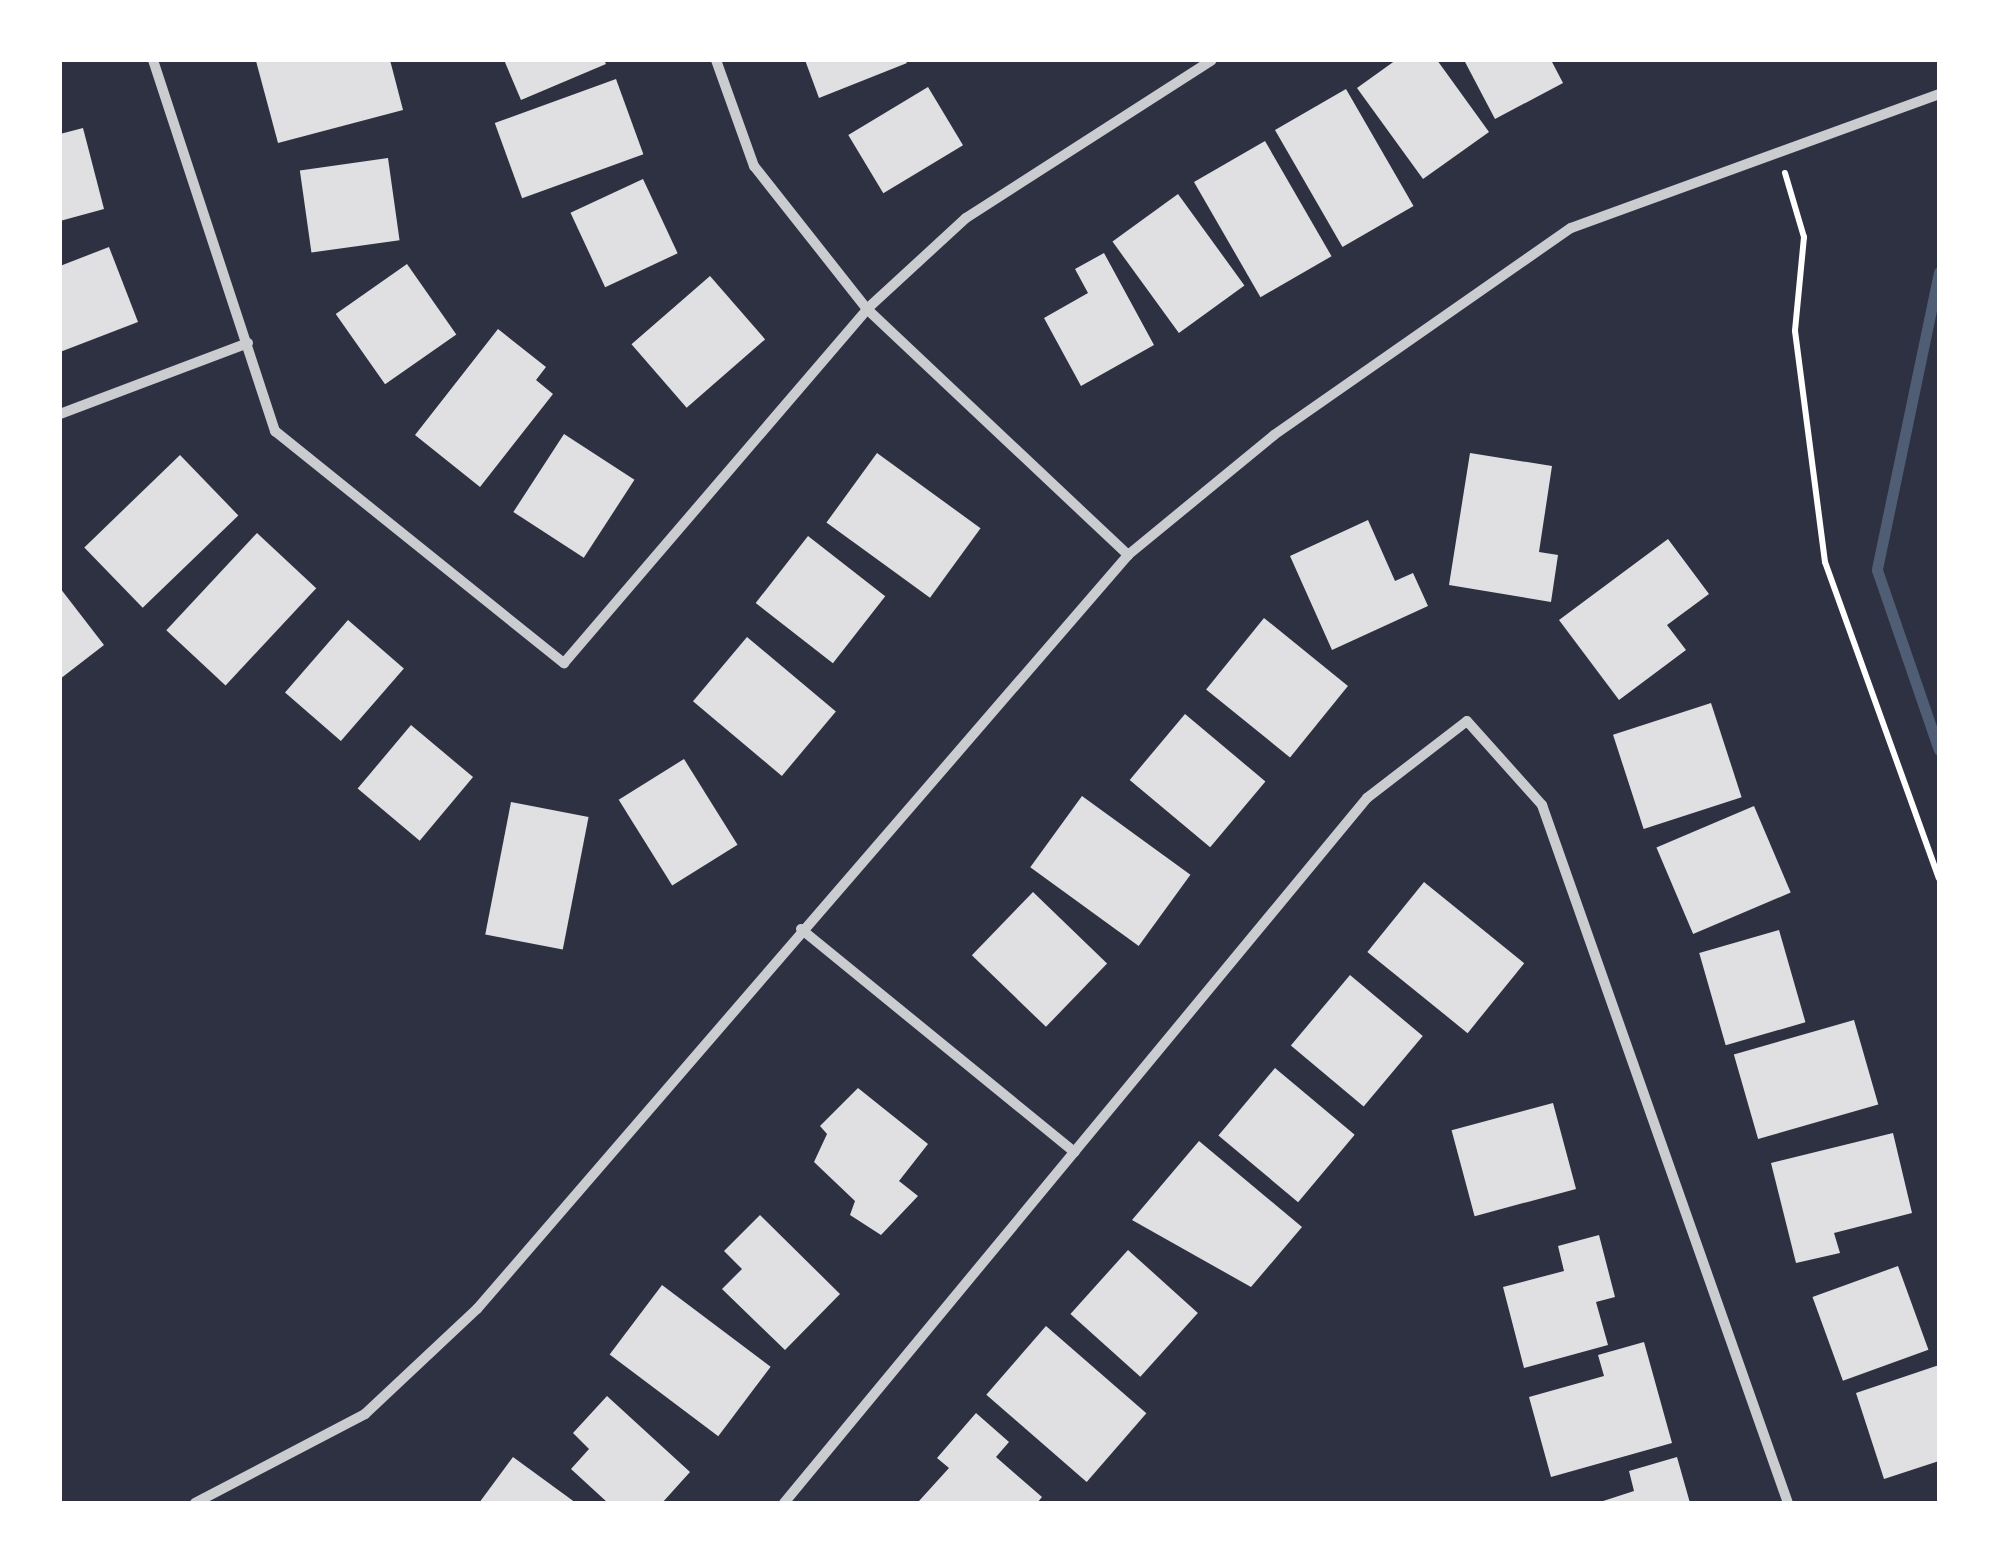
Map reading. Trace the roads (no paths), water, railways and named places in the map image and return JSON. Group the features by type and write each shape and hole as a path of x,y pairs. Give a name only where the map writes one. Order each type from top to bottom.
{"street":[{"path":"153,60 275,431 564,663 867,310 966,218 1212,60"},
{"path":"716,60 754,166 867,310 1128,555"},
{"path":"196,1503 365,1414 478,1308 801,928 1128,555 1274,435 1571,228 1774,149 1939,94"},
{"path":"60,414 248,343"},
{"path":"784,1503 1367,798 1467,721 1542,805 1788,1503"},
{"path":"801,928 1074,1152"}],"waterway":[{"path":"1939,272 1877,570 1939,750"}]}
